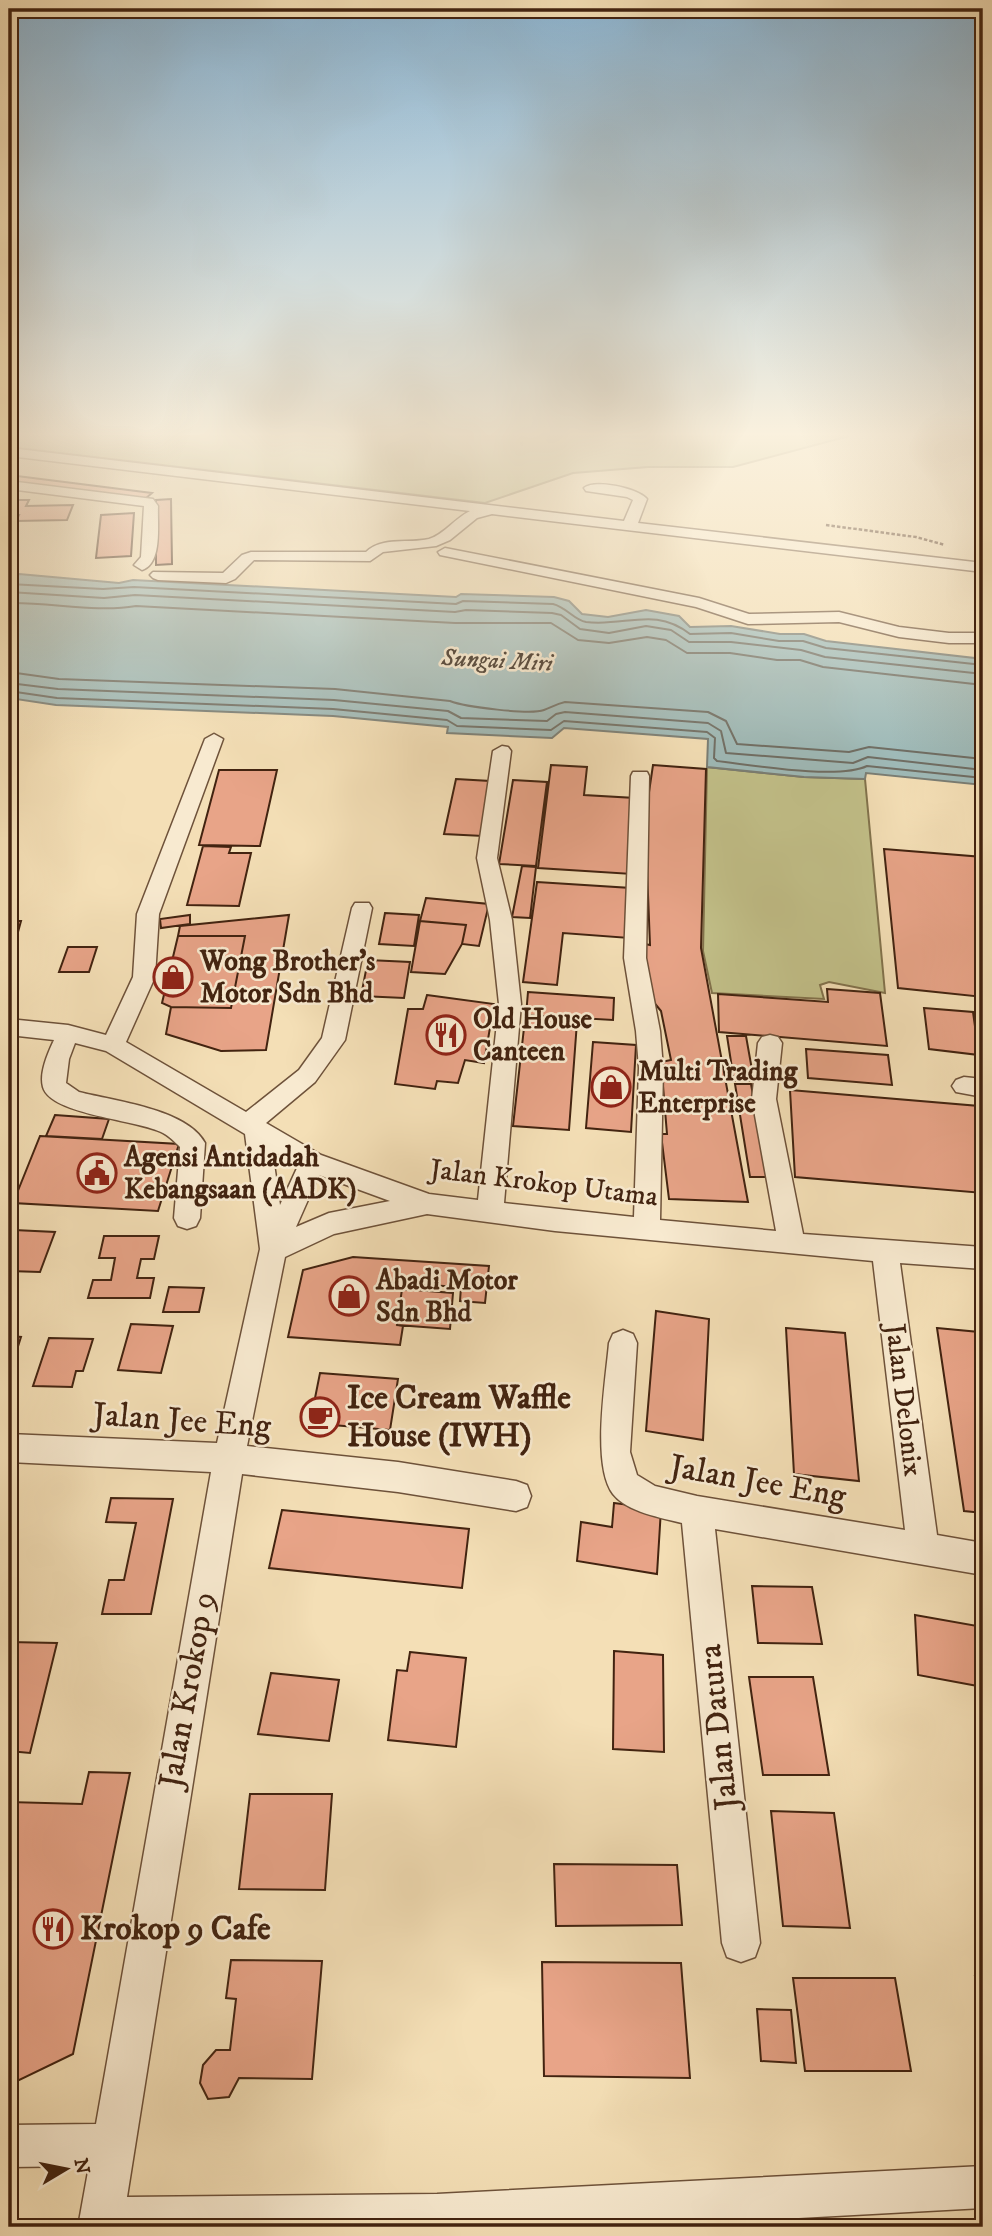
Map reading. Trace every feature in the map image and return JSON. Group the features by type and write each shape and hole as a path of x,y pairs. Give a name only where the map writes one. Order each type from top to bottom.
{"street":[{"path":"142,565 148,558 149,540"},
{"path":"158,575 226,578 233,575 243,561 251,556 419,559 449,540"},
{"path":"750,540 983,568"},
{"path":"445,545 699,603 748,619 839,617 899,632 949,638 983,638"},
{"path":"113,1045 144,977 148,914 214,739"},
{"path":"490,1213 510,1004 501,920 487,858 502,751"},
{"path":"640,776 635,958 648,1031 651,1068 647,1228"},
{"path":"362,908 334,1040 307,1076 252,1125 273,1250 329,1224 428,1204"},
{"name":"Jalan Krokop Utama","path":"9,1027 68,1033 113,1045 312,1162 428,1204 490,1213 792,1244 983,1258"},
{"path":"68,1033 57,1059 54,1086 71,1099 171,1125 193,1143 187,1218"},
{"path":"770,1043 764,1099 792,1244"},
{"name":"Jalan Krokop 9","path":"101,2223 229,1458 273,1250 312,1162"},
{"name":"Jalan Delonix","path":"885,1252 923,1548"},
{"name":"Jalan Jee Eng","path":"623,1343 615,1452 624,1484 649,1500 697,1511 983,1559"},
{"name":"Jalan Jee Eng","path":"9,1448 229,1458 398,1477 516,1496"},
{"name":"Jalan Datura","path":"697,1511 741,1943"},
{"path":"9,2146 113,2145"},
{"path":"101,2223 437,2216 682,2216 983,2187"}],"path":[{"path":"932,540 954,552 959,565"}],"shaded area":[{"path":"707,767 804,777 865,779 885,993 829,982 820,985 824,999 712,993 703,951"}],"water":[{"name":"Sungai Miri","path":"19,574 119,583 133,580 456,597 461,594 554,597 569,601 582,614 608,617 646,610 679,616 690,627 731,626 780,634 804,634 826,641 983,659 983,785 866,773 865,779 804,777 707,767 708,739 564,728 552,738 447,733 448,727 333,716 56,705 9,698 9,577"}],"building":[{"path":"98,540 132,540 131,556 96,558"},
{"path":"156,540 172,540 172,564 156,565"},
{"path":"551,765 587,767 584,795 635,798 632,874 538,868"},
{"path":"653,765 706,769 701,948 748,1202 669,1199 661,1134 667,1134 661,1062 671,1060 661,1011 647,994 645,944 650,945 645,819"},
{"path":"219,770 277,770 260,846 199,845"},
{"path":"456,779 490,781 483,836 444,834"},
{"path":"513,780 547,782 536,866 499,864"},
{"path":"203,846 231,847 229,853 251,853 239,906 187,905"},
{"path":"884,849 983,857 983,997 898,988"},
{"path":"522,866 536,867 530,918 512,917"},
{"path":"537,882 631,888 629,938 563,933 557,985 523,982"},
{"path":"426,898 489,904 479,946 462,944 466,925 420,921"},
{"path":"385,913 419,915 414,946 379,944"},
{"path":"190,915 190,924 161,928 160,919"},
{"path":"289,915 266,1050 221,1051 166,1034 171,1007 231,1008 245,936 178,936 180,926"},
{"path":"9,921 21,921 18,932 9,932"},
{"path":"420,921 466,925 462,944 445,974 411,972"},
{"path":"178,936 245,936 231,1008 171,1007 162,1003"},
{"path":"68,947 97,947 89,972 59,972"},
{"path":"368,960 410,962 404,998 361,996"},
{"path":"827,989 880,993 887,1046 719,1032 718,994 828,1002"},
{"path":"528,992 614,998 613,1020 526,1015"},
{"name":"Old House Canteen","path":"427,995 494,1004 484,1063 465,1060 458,1083 437,1081 435,1089 395,1084 408,1009 423,1009"},
{"path":"924,1008 973,1012 979,1055 929,1049"},
{"path":"525,1019 577,1022 569,1130 513,1126"},
{"path":"727,1036 746,1036 754,1081 734,1081"},
{"name":"Multi Trading Enterprise","path":"593,1042 636,1045 631,1132 586,1128"},
{"path":"806,1049 888,1055 892,1085 808,1078"},
{"path":"735,1084 751,1084 768,1177 750,1177"},
{"path":"790,1090 979,1106 983,1131 983,1193 795,1177"},
{"path":"55,1115 109,1119 102,1139 46,1136"},
{"name":"Agensi Antidadah Kebangsaan (AADK)","path":"40,1136 179,1144 158,1211 13,1203"},
{"path":"14,1230 55,1232 40,1272 9,1271 9,1243"},
{"path":"104,1236 159,1236 154,1259 141,1259 137,1278 154,1278 150,1298 88,1298 93,1280 111,1280 115,1258 99,1258"},
{"name":"Abadi Motor Sdn Bhd","path":"353,1257 489,1266 485,1303 460,1301 461,1287 410,1284 409,1290 402,1289 397,1325 403,1326 400,1345 288,1337 303,1270"},
{"path":"169,1287 204,1288 199,1312 163,1312"},
{"path":"402,1289 453,1293 450,1329 397,1325"},
{"path":"656,1311 709,1319 703,1440 646,1431"},
{"path":"131,1324 173,1326 161,1373 118,1370"},
{"path":"786,1328 845,1333 859,1481 794,1474"},
{"path":"937,1328 979,1332 983,1357 983,1513 964,1511"},
{"path":"9,1336 21,1337 9,1375"},
{"path":"49,1338 93,1339 83,1371 76,1371 72,1387 33,1386"},
{"path":"320,1373 398,1379 390,1430 310,1423"},
{"path":"111,1498 173,1499 151,1614 102,1614 109,1580 124,1580 136,1523 106,1522"},
{"path":"614,1503 661,1509 657,1574 577,1561 581,1522 612,1527"},
{"path":"282,1510 469,1529 462,1588 269,1568"},
{"path":"752,1586 812,1587 822,1644 758,1643"},
{"path":"915,1615 983,1627 983,1687 918,1675"},
{"path":"9,1642 57,1643 30,1753 9,1751"},
{"path":"614,1651 663,1655 664,1752 613,1749"},
{"path":"410,1652 466,1658 456,1747 388,1740 397,1670 407,1671"},
{"path":"271,1673 339,1680 329,1741 258,1734"},
{"path":"749,1677 813,1677 829,1775 763,1775"},
{"name":"Krokop 9 Cafe","path":"89,1772 130,1773 73,2054 9,2085 9,1802 82,1804"},
{"path":"250,1794 332,1794 325,1890 239,1889"},
{"path":"771,1811 834,1813 850,1928 783,1926"},
{"path":"554,1864 677,1865 682,1925 556,1926"},
{"path":"231,1960 322,1961 312,2079 239,2078 229,2097 208,2099 200,2083 203,2065 216,2050 230,2050 236,1999 226,1998"},
{"path":"542,1962 681,1963 690,2078 544,2076"},
{"path":"975,1976 983,1976 983,2017"},
{"path":"793,1978 895,1978 911,2071 805,2071"},
{"path":"757,2009 791,2010 796,2063 761,2061"}],"place":[{"name":"Wong Brother's Motor Sdn Bhd","path":"173,977"},
{"name":"Old House Canteen","path":"446,1035"},
{"name":"Multi Trading Enterprise","path":"611,1087"},
{"name":"Agensi Antidadah Kebangsaan (AADK)","path":"97,1173"},
{"name":"Abadi Motor Sdn Bhd","path":"349,1296"},
{"name":"Ice Cream Waffle House (IWH)","path":"320,1417"},
{"name":"Krokop 9 Cafe","path":"53,1929"}]}
